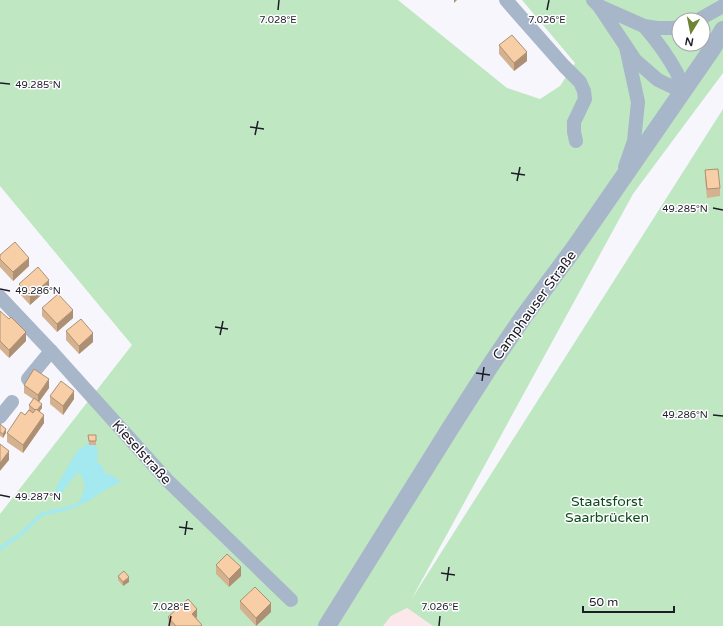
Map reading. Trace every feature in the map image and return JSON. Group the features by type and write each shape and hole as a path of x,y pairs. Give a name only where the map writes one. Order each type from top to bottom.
{"street":[{"path":"506,0 580,82 584,91 584,99 574,122 576,141"},
{"path":"596,3 644,26 671,28"},
{"path":"596,3 635,60 658,80 683,92"},
{"path":"711,13 723,6"},
{"path":"644,26 664,51 677,74 683,92"},
{"name":"Camphauser Straße","path":"326,626 450,426 524,316 573,250 683,92 723,30"},
{"path":"620,181 634,141 638,102 626,47"},
{"name":"Kieselstraße","path":"0,296 167,480 291,600"},
{"path":"28,379 51,351"},
{"path":"0,417 12,402"}],"shaded area":[{"path":"407,608 433,626 383,626 391,616"}],"green space":[{"name":"Staatsforst Saarbrücken","path":"0,0 398,0 507,88 540,99 560,86 575,63 522,0 723,0 723,73 633,194 411,600 723,109 723,626 433,626 407,608 391,616 383,626 0,626 0,514 132,345 0,186"}],"water":[{"path":"89,443 89,445 96,445 98,452 97,461 102,466 105,473 112,475 121,482 103,491 86,503 80,501 85,487 81,474 77,473 61,494 56,494 56,487 77,451"}],"building":[{"path":"512,35 527,52 514,63 499,45"},
{"path":"718,169 720,188 707,189 705,170"},
{"path":"15,242 29,258 13,272 0,259 0,255"},
{"path":"38,267 49,280 30,297 19,284"},
{"path":"58,294 73,310 57,324 42,308"},
{"path":"0,311 9,319 11,317 26,332 9,350 0,341"},
{"path":"81,319 93,333 79,346 66,331"},
{"path":"34,369 49,379 38,395 24,385"},
{"path":"61,381 74,391 63,406 50,396"},
{"path":"34,398 42,404 37,410 29,405"},
{"path":"36,409 44,415 23,445 7,433 21,412 25,415 29,410 33,413"},
{"path":"0,424 6,429 3,434 0,432"},
{"path":"88,435 96,435 96,441 89,441"},
{"path":"0,444 9,451 0,463"},
{"path":"227,554 241,567 229,579 216,565"},
{"path":"124,571 129,577 123,582 118,576"},
{"path":"255,587 271,603 256,618 240,601"},
{"path":"188,599 197,609 192,614 202,625 176,626 168,617"}],"waterway":[{"path":"0,549 21,534 42,514 69,508 82,502"}]}
